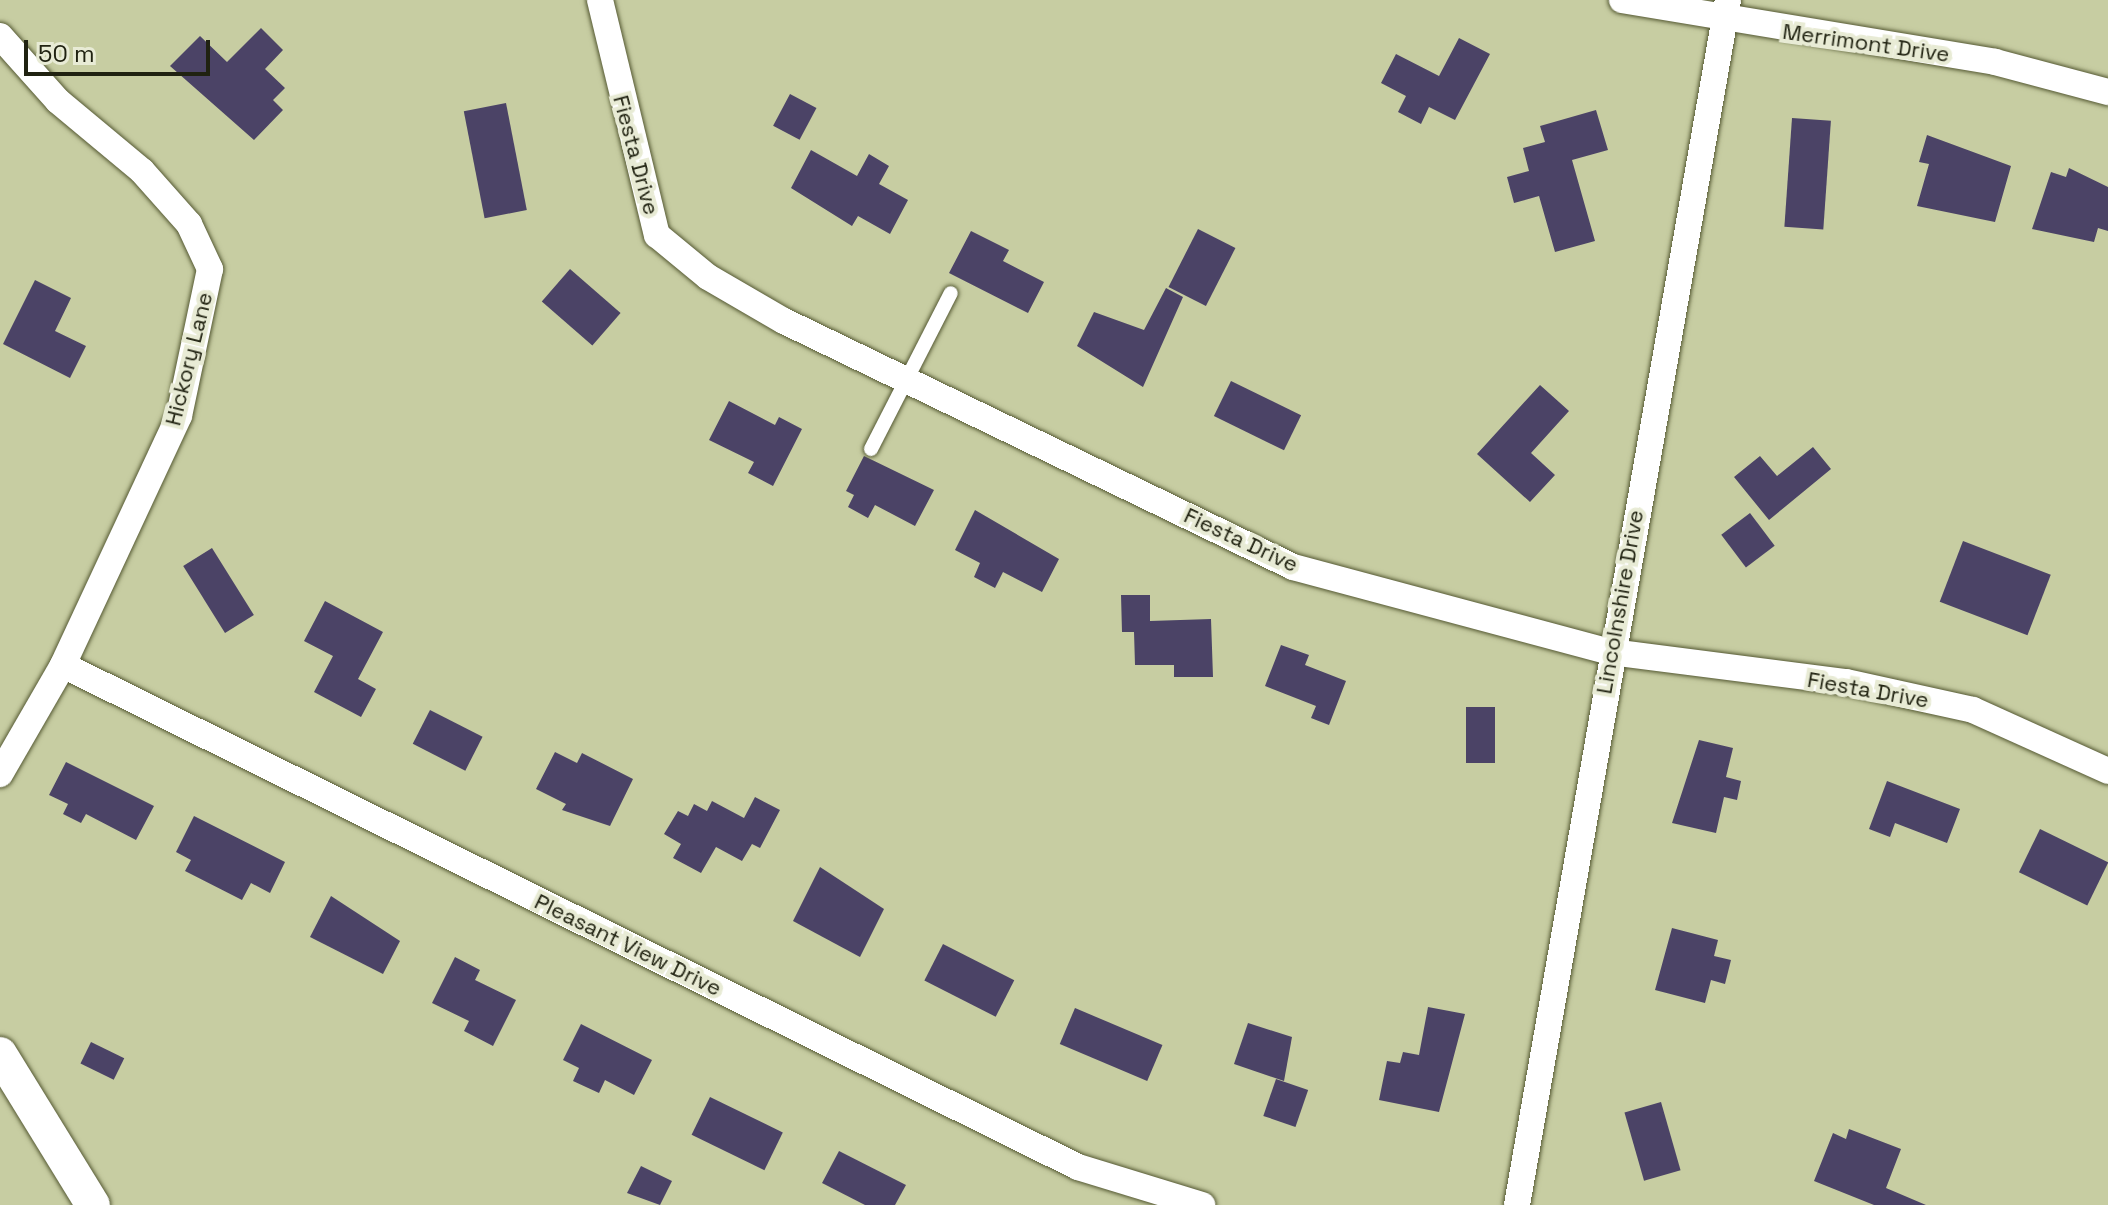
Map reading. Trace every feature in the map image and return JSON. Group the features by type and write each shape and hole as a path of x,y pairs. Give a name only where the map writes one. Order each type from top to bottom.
{"street":[{"name":"Fiesta Drive","path":"600,0 657,235 771,314 1293,567 1611,652 1846,682 1973,710 2108,771"},
{"name":"Merrimont Drive","path":"1622,0 1726,11 1995,62 2108,92"},
{"name":"Lincolnshire Drive","path":"1517,1205 1611,652 1726,11"},
{"name":"Hickory Lane","path":"0,36 58,101 142,171 189,224 210,269 179,416 63,665 0,774"},
{"name":"Pleasant View Drive","path":"63,665 1078,1167 1202,1205"},
{"path":"0,1054 93,1205"}],"lane":[{"path":"871,449 904,378 951,293"}],"building":[{"path":"261,28 283,50 265,69 285,88 273,100 283,110 254,140 170,66 200,36 227,62"},
{"path":"1459,38 1490,54 1455,120 1429,107 1421,124 1398,112 1406,96 1381,83 1396,54 1439,76"},
{"path":"790,94 816,108 800,140 773,126"},
{"path":"506,103 527,210 485,218 464,111"},
{"path":"1596,110 1608,150 1572,160 1595,241 1555,252 1539,196 1514,203 1507,177 1529,171 1523,148 1545,142 1540,126"},
{"path":"1792,118 1831,121 1823,229 1784,227"},
{"path":"1927,135 2011,166 1995,222 1917,206 1929,164 1919,162"},
{"path":"811,150 857,176 869,154 889,166 879,184 908,200 890,234 858,216 852,226 791,188"},
{"path":"2069,168 2108,187 2108,231 2098,228 2094,242 2032,229 2051,172 2066,177"},
{"path":"1198,229 1235,248 1206,306 1168,287"},
{"path":"971,231 1009,250 1003,261 1044,282 1028,313 949,273"},
{"path":"570,269 621,313 592,345 542,301"},
{"path":"35,280 71,298 55,331 86,346 70,378 3,344"},
{"path":"1166,288 1183,297 1143,387 1077,346 1094,312 1144,330"},
{"path":"1231,381 1301,415 1284,450 1214,416"},
{"path":"1540,385 1569,411 1531,453 1555,475 1530,502 1477,454"},
{"path":"729,401 775,425 779,417 802,429 773,486 748,473 754,462 709,440"},
{"path":"1813,447 1831,469 1769,520 1734,477 1760,456 1777,476"},
{"path":"864,456 934,490 915,526 875,505 868,518 848,507 854,495 846,491"},
{"path":"975,510 1059,559 1042,592 1003,572 995,588 974,577 980,563 955,550"},
{"path":"1750,513 1775,546 1746,567 1721,535"},
{"path":"1963,541 2051,575 2027,635 1940,602"},
{"path":"212,548 254,615 225,633 183,566"},
{"path":"1121,595 1150,595 1150,621 1211,619 1213,677 1174,677 1174,665 1135,665 1134,632 1122,632"},
{"path":"325,601 383,632 358,679 376,689 361,717 314,692 333,656 304,641"},
{"path":"1281,645 1309,655 1305,665 1346,681 1329,725 1311,718 1316,706 1265,686"},
{"path":"1466,707 1495,707 1495,763 1466,763"},
{"path":"430,710 483,737 465,771 413,744"},
{"path":"1699,740 1733,748 1726,777 1741,781 1737,800 1724,797 1716,833 1672,823"},
{"path":"555,752 577,763 582,753 633,779 610,826 562,810 566,804 536,789"},
{"path":"66,762 154,806 136,840 86,814 81,823 63,814 68,804 49,795"},
{"path":"1887,781 1960,809 1947,843 1895,823 1890,837 1869,829"},
{"path":"755,797 780,810 760,848 752,844 742,861 716,847 701,873 673,858 681,844 664,834 678,811 688,816 694,804 707,811 712,801 744,818"},
{"path":"194,816 285,862 270,893 251,883 242,900 185,871 191,860 176,852"},
{"path":"2040,829 2108,862 2087,905 2019,872"},
{"path":"820,867 884,909 860,957 793,921"},
{"path":"331,896 400,941 383,974 310,937"},
{"path":"1672,928 1718,940 1714,956 1731,960 1725,984 1711,980 1705,1003 1655,990"},
{"path":"943,944 1014,980 996,1017 924,981"},
{"path":"455,957 480,970 475,980 516,1000 493,1046 464,1031 469,1021 432,1003"},
{"path":"1428,1007 1465,1014 1439,1112 1379,1100 1387,1061 1400,1063 1403,1052 1419,1055"},
{"path":"1075,1008 1162,1045 1147,1081 1060,1044"},
{"path":"1248,1023 1292,1037 1284,1081 1234,1064"},
{"path":"581,1024 652,1060 634,1095 605,1080 599,1093 573,1081 579,1068 563,1060"},
{"path":"91,1042 124,1058 114,1080 80,1064"},
{"path":"1276,1079 1308,1090 1295,1127 1263,1116"},
{"path":"710,1097 783,1133 764,1170 692,1135"},
{"path":"1661,1102 1681,1170 1644,1181 1624,1112"},
{"path":"1849,1129 1901,1149 1886,1188 1926,1205 1874,1205 1814,1181 1833,1133 1846,1139"},
{"path":"839,1151 906,1185 895,1205 865,1205 822,1183"},
{"path":"641,1166 672,1181 660,1205 627,1193"}]}
